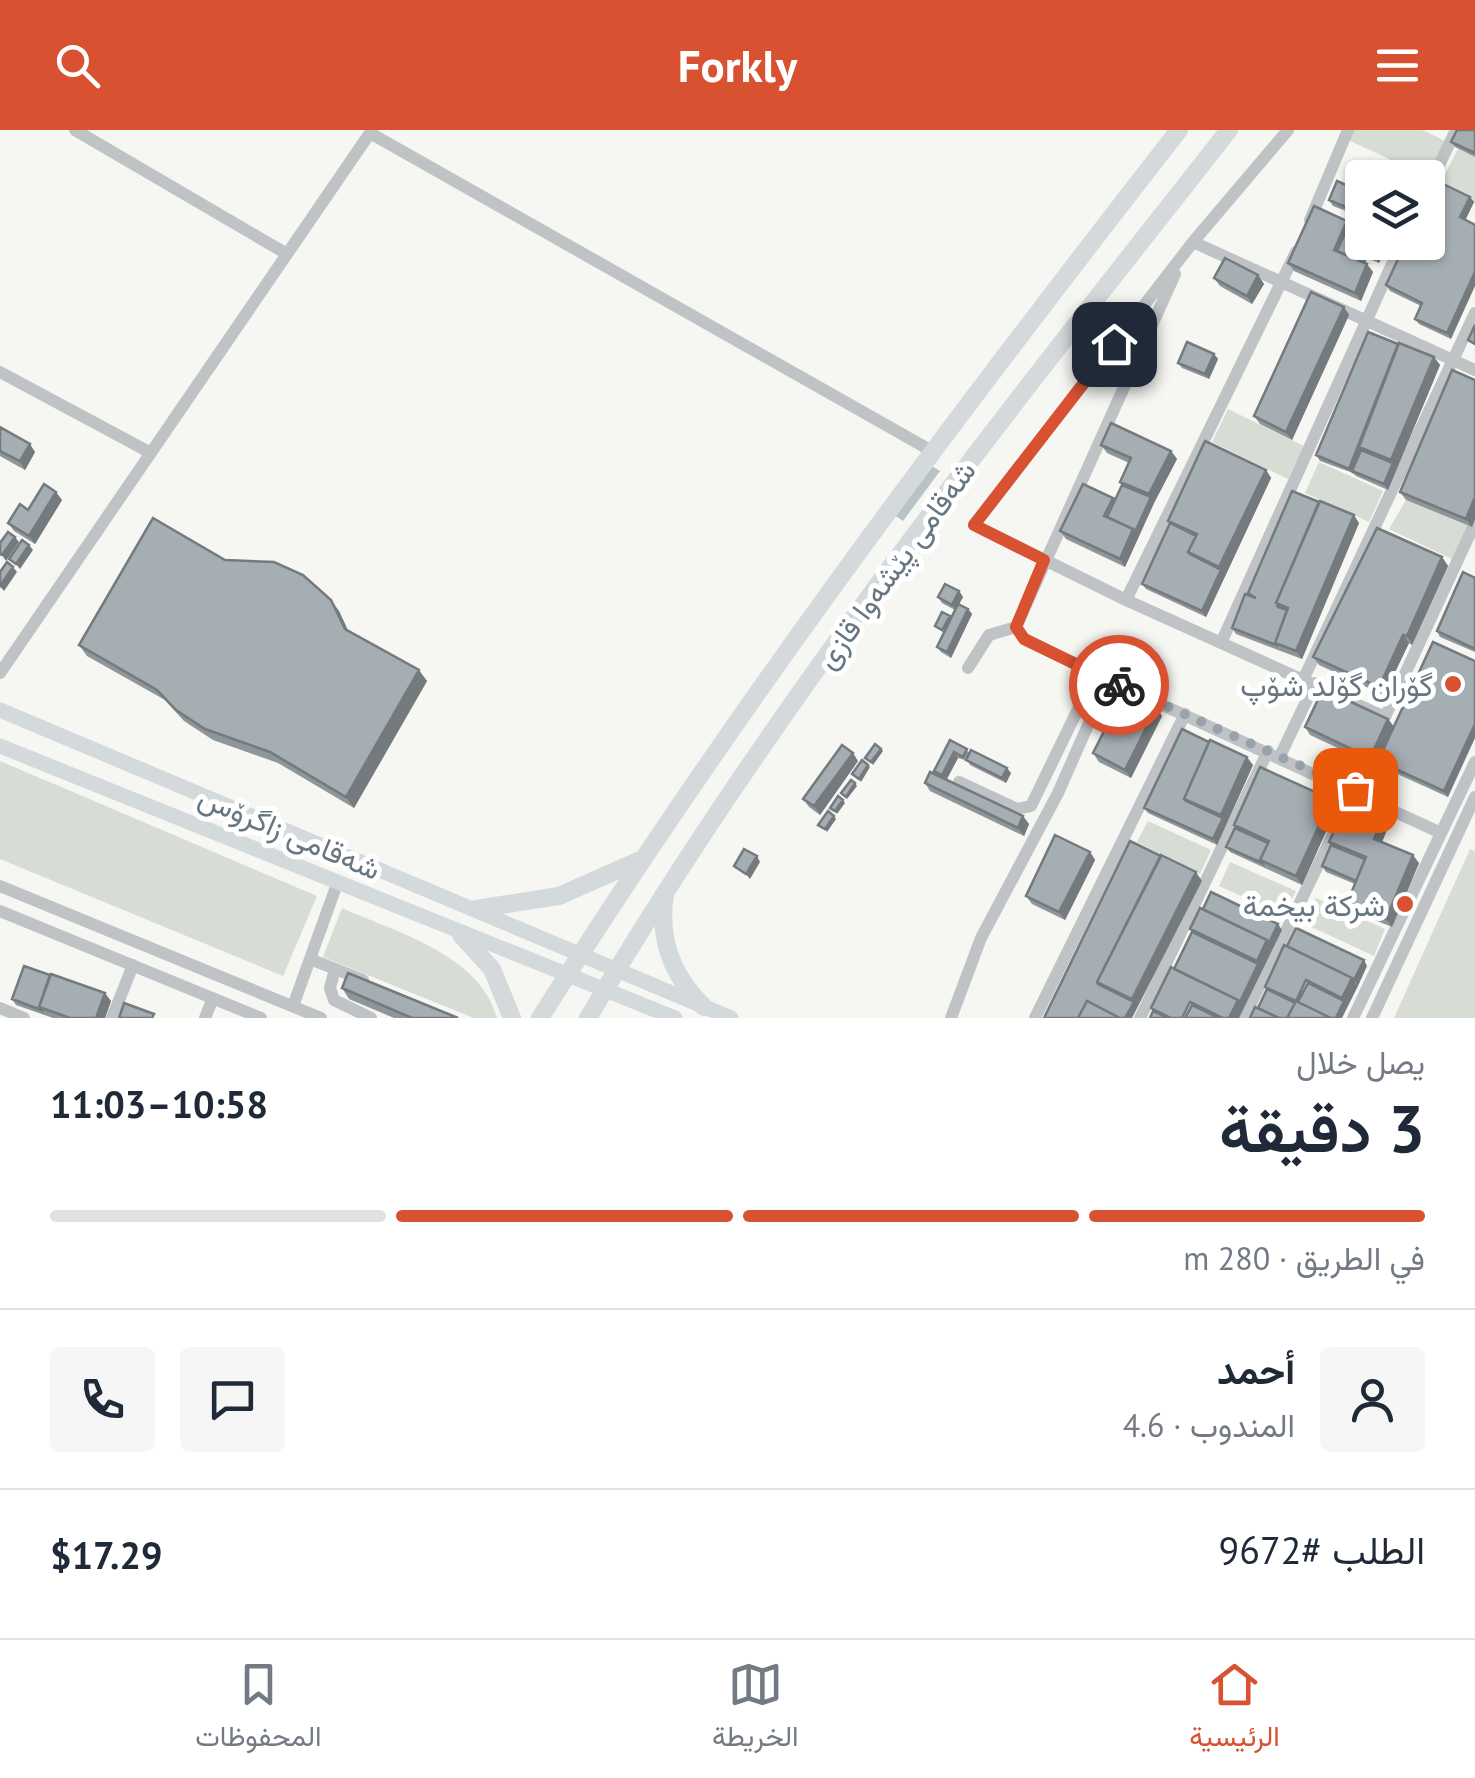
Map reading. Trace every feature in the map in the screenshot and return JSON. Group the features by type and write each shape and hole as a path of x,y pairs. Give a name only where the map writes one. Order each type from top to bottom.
{"highway":[{"name":"شەقامی پێشەوا قازی","path":"540,1018 638,861 930,450 1179,130"},
{"name":"شەقامی پێشەوا قازی","path":"588,1018 666,890 912,533 1229,130"},
{"path":"476,909 559,896 638,861"},
{"path":"666,890 667,950 682,982 704,1007"},
{"path":"461,935 492,970 512,1018"}],"main road":[{"name":"شەقامی زاگرۆس","path":"0,710 731,1018"},
{"name":"شەقامی زاگرۆس","path":"0,746 675,1018"}],"street":[{"path":"75,130 287,254"},
{"path":"1288,130 1188,248 974,525 1126,600 1385,716 1475,522"},
{"path":"1126,600 1282,283 1348,130"},
{"path":"1442,160 1456,130"},
{"path":"0,673 371,132 930,450"},
{"path":"1188,248 1282,283 1475,370"},
{"path":"968,668 990,636 1016,627 1188,248"},
{"path":"1222,641 1393,260"},
{"path":"1140,1018 1274,754 1475,313"},
{"path":"0,372 151,453"},
{"path":"1016,627 1024,639 1101,677 1442,833"},
{"path":"960,782 1017,808 1031,806 1101,677"},
{"path":"951,1018 982,938 1058,793 1101,677"},
{"path":"1035,1018 1185,714"},
{"path":"1372,1018 1469,798 1475,762"},
{"path":"1244,1018 1355,790"},
{"path":"1354,1018 1442,833 1469,798"},
{"path":"293,1006 336,884"},
{"path":"0,886 320,1018"},
{"path":"0,911 261,1018"},
{"path":"310,959 370,983"},
{"path":"112,1018 134,966"},
{"path":"335,970 330,992 345,1013 371,1018"},
{"path":"241,1010 249,988"},
{"path":"205,1018 212,998"},
{"path":"0,1008 24,1018"}],"shaded area":[{"path":"1348,130 1423,130 1449,143 1441,160 1391,160 1344,138"},
{"path":"1458,149 1475,157 1475,203 1445,189 1445,174"},
{"path":"1228,409 1304,446 1288,479 1212,442"},
{"path":"1319,462 1383,491 1369,522 1305,493"},
{"path":"930,465 940,471 903,521 894,515"},
{"path":"1406,500 1472,527 1452,559 1389,529"},
{"path":"0,761 317,896 283,976 0,859"},
{"path":"1148,821 1211,850 1200,874 1137,842"},
{"path":"1470,849 1475,851 1475,1018 1394,1018"},
{"path":"1230,862 1296,891 1284,915 1219,886"},
{"path":"1316,898 1385,929 1374,956 1305,924"},
{"path":"342,908 410,936 454,961 488,996 497,1018 474,1018 323,957"}],"building":[{"path":"1457,130 1475,130 1475,153 1451,142"},
{"path":"1337,181 1345,185 1345,207 1329,200"},
{"path":"1445,185 1470,197 1460,217 1475,225 1475,272 1447,333 1415,319 1422,303 1386,285 1398,260 1445,260"},
{"path":"1314,206 1345,220 1334,250 1345,255 1345,260 1367,264 1355,293 1288,263"},
{"path":"1345,233 1345,254 1337,251"},
{"path":"1225,258 1258,275 1247,296 1214,278"},
{"path":"1311,292 1344,307 1286,432 1254,416"},
{"path":"1475,325 1475,344 1468,340"},
{"path":"1368,332 1398,344 1349,469 1316,455"},
{"path":"1187,342 1214,354 1205,374 1178,363"},
{"path":"1399,343 1434,357 1391,460 1359,447"},
{"path":"1452,370 1475,380 1475,497 1466,519 1400,492"},
{"path":"1111,423 1171,451 1149,494 1120,482 1131,458 1101,445"},
{"path":"0,427 30,444 20,461 0,451"},
{"path":"1205,441 1266,470 1219,567 1188,552 1197,534 1168,521"},
{"path":"1361,450 1393,463 1384,484 1352,471"},
{"path":"44,484 56,492 29,536 8,523 20,504 28,510"},
{"path":"1083,484 1113,498 1104,516 1133,529 1120,559 1060,531"},
{"path":"1122,485 1151,497 1135,532 1107,517"},
{"path":"1292,491 1319,502 1276,603 1287,610 1276,645 1232,628 1245,594 1256,598 1248,593"},
{"path":"1320,501 1354,515 1296,651 1275,643 1288,608 1276,603"},
{"path":"153,518 225,560 274,562 303,575 331,600 345,629 419,670 346,797 270,752 205,729 176,710 157,690 79,645"},
{"path":"1170,523 1196,536 1190,554 1221,570 1202,611 1142,584"},
{"path":"1377,528 1442,557 1379,687 1313,657"},
{"path":"8,532 15,537 2,555 0,543"},
{"path":"22,540 29,545 16,564 9,559"},
{"path":"7,562 13,567 0,586 0,572"},
{"path":"1463,572 1475,578 1475,649 1437,631"},
{"path":"945,584 959,591 952,605 938,597"},
{"path":"958,604 968,609 947,652 937,647"},
{"path":"942,612 950,616 942,630 935,626"},
{"path":"1433,642 1475,661 1475,724 1444,791 1378,761"},
{"path":"1323,689 1388,719 1370,758 1305,727"},
{"path":"1124,692 1156,708 1125,770 1093,753"},
{"path":"1182,729 1209,742 1184,799 1223,818 1213,839 1144,808"},
{"path":"950,740 967,749 963,757 954,752 942,775 934,771"},
{"path":"1210,740 1247,757 1221,815 1184,799"},
{"path":"875,744 881,749 871,762 865,758"},
{"path":"842,745 853,753 814,806 803,799"},
{"path":"971,750 1007,768 1002,778 966,760"},
{"path":"862,760 868,765 859,779 852,774"},
{"path":"1260,767 1331,799 1296,876 1260,860 1269,841 1234,825"},
{"path":"930,772 1023,816 1018,828 925,783"},
{"path":"851,780 855,783 846,797 841,793"},
{"path":"838,796 843,800 835,811 830,808"},
{"path":"1346,803 1382,819 1374,839 1413,855 1386,919 1347,903 1366,857 1329,842"},
{"path":"828,811 834,816 825,829 818,825"},
{"path":"1235,828 1268,843 1262,863 1226,847"},
{"path":"1055,835 1090,852 1059,912 1026,896"},
{"path":"1130,841 1161,856 1097,982 1134,1002 1125,1018 1087,1001 1078,1018 1044,1018"},
{"path":"1331,845 1365,859 1356,881 1322,866"},
{"path":"744,849 757,856 746,874 734,866"},
{"path":"1161,855 1196,872 1132,999 1097,982"},
{"path":"1211,892 1278,924 1269,943 1203,909"},
{"path":"1200,908 1267,940 1257,961 1190,929"},
{"path":"1296,928 1364,960 1354,980 1287,946"},
{"path":"1192,932 1258,964 1240,1002 1174,969"},
{"path":"1284,945 1352,978 1342,998 1306,980 1296,1001 1265,987"},
{"path":"24,966 50,975 41,1010 12,999"},
{"path":"1171,967 1238,1000 1229,1018 1190,1002 1182,1018 1171,1018 1151,1008"},
{"path":"348,973 458,1018 412,1018 342,988"},
{"path":"51,974 105,993 96,1018 70,1018 39,1007"},
{"path":"1308,983 1344,1001 1336,1018 1298,1002"},
{"path":"1267,989 1295,1003 1287,1018 1258,1008"},
{"path":"1087,1001 1120,1018 1078,1018"},
{"path":"1296,1001 1331,1018 1287,1018"},
{"path":"124,1003 154,1014 152,1018 119,1018"},
{"path":"1192,1005 1219,1018 1185,1018"},
{"path":"1255,1007 1279,1018 1250,1018"},
{"path":"1153,1011 1168,1018 1150,1018"}],"way so far":[{"path":"1119,685 1355,790"}],"place":[{"name":"گۆران گۆلد شۆپ","path":"1453,684"},
{"name":"شركة بيخمة","path":"1405,904"}],"route":[{"path":"1114,344 974,525 1044,560 1019,613 1016,627 1024,639 1119,685"}]}
